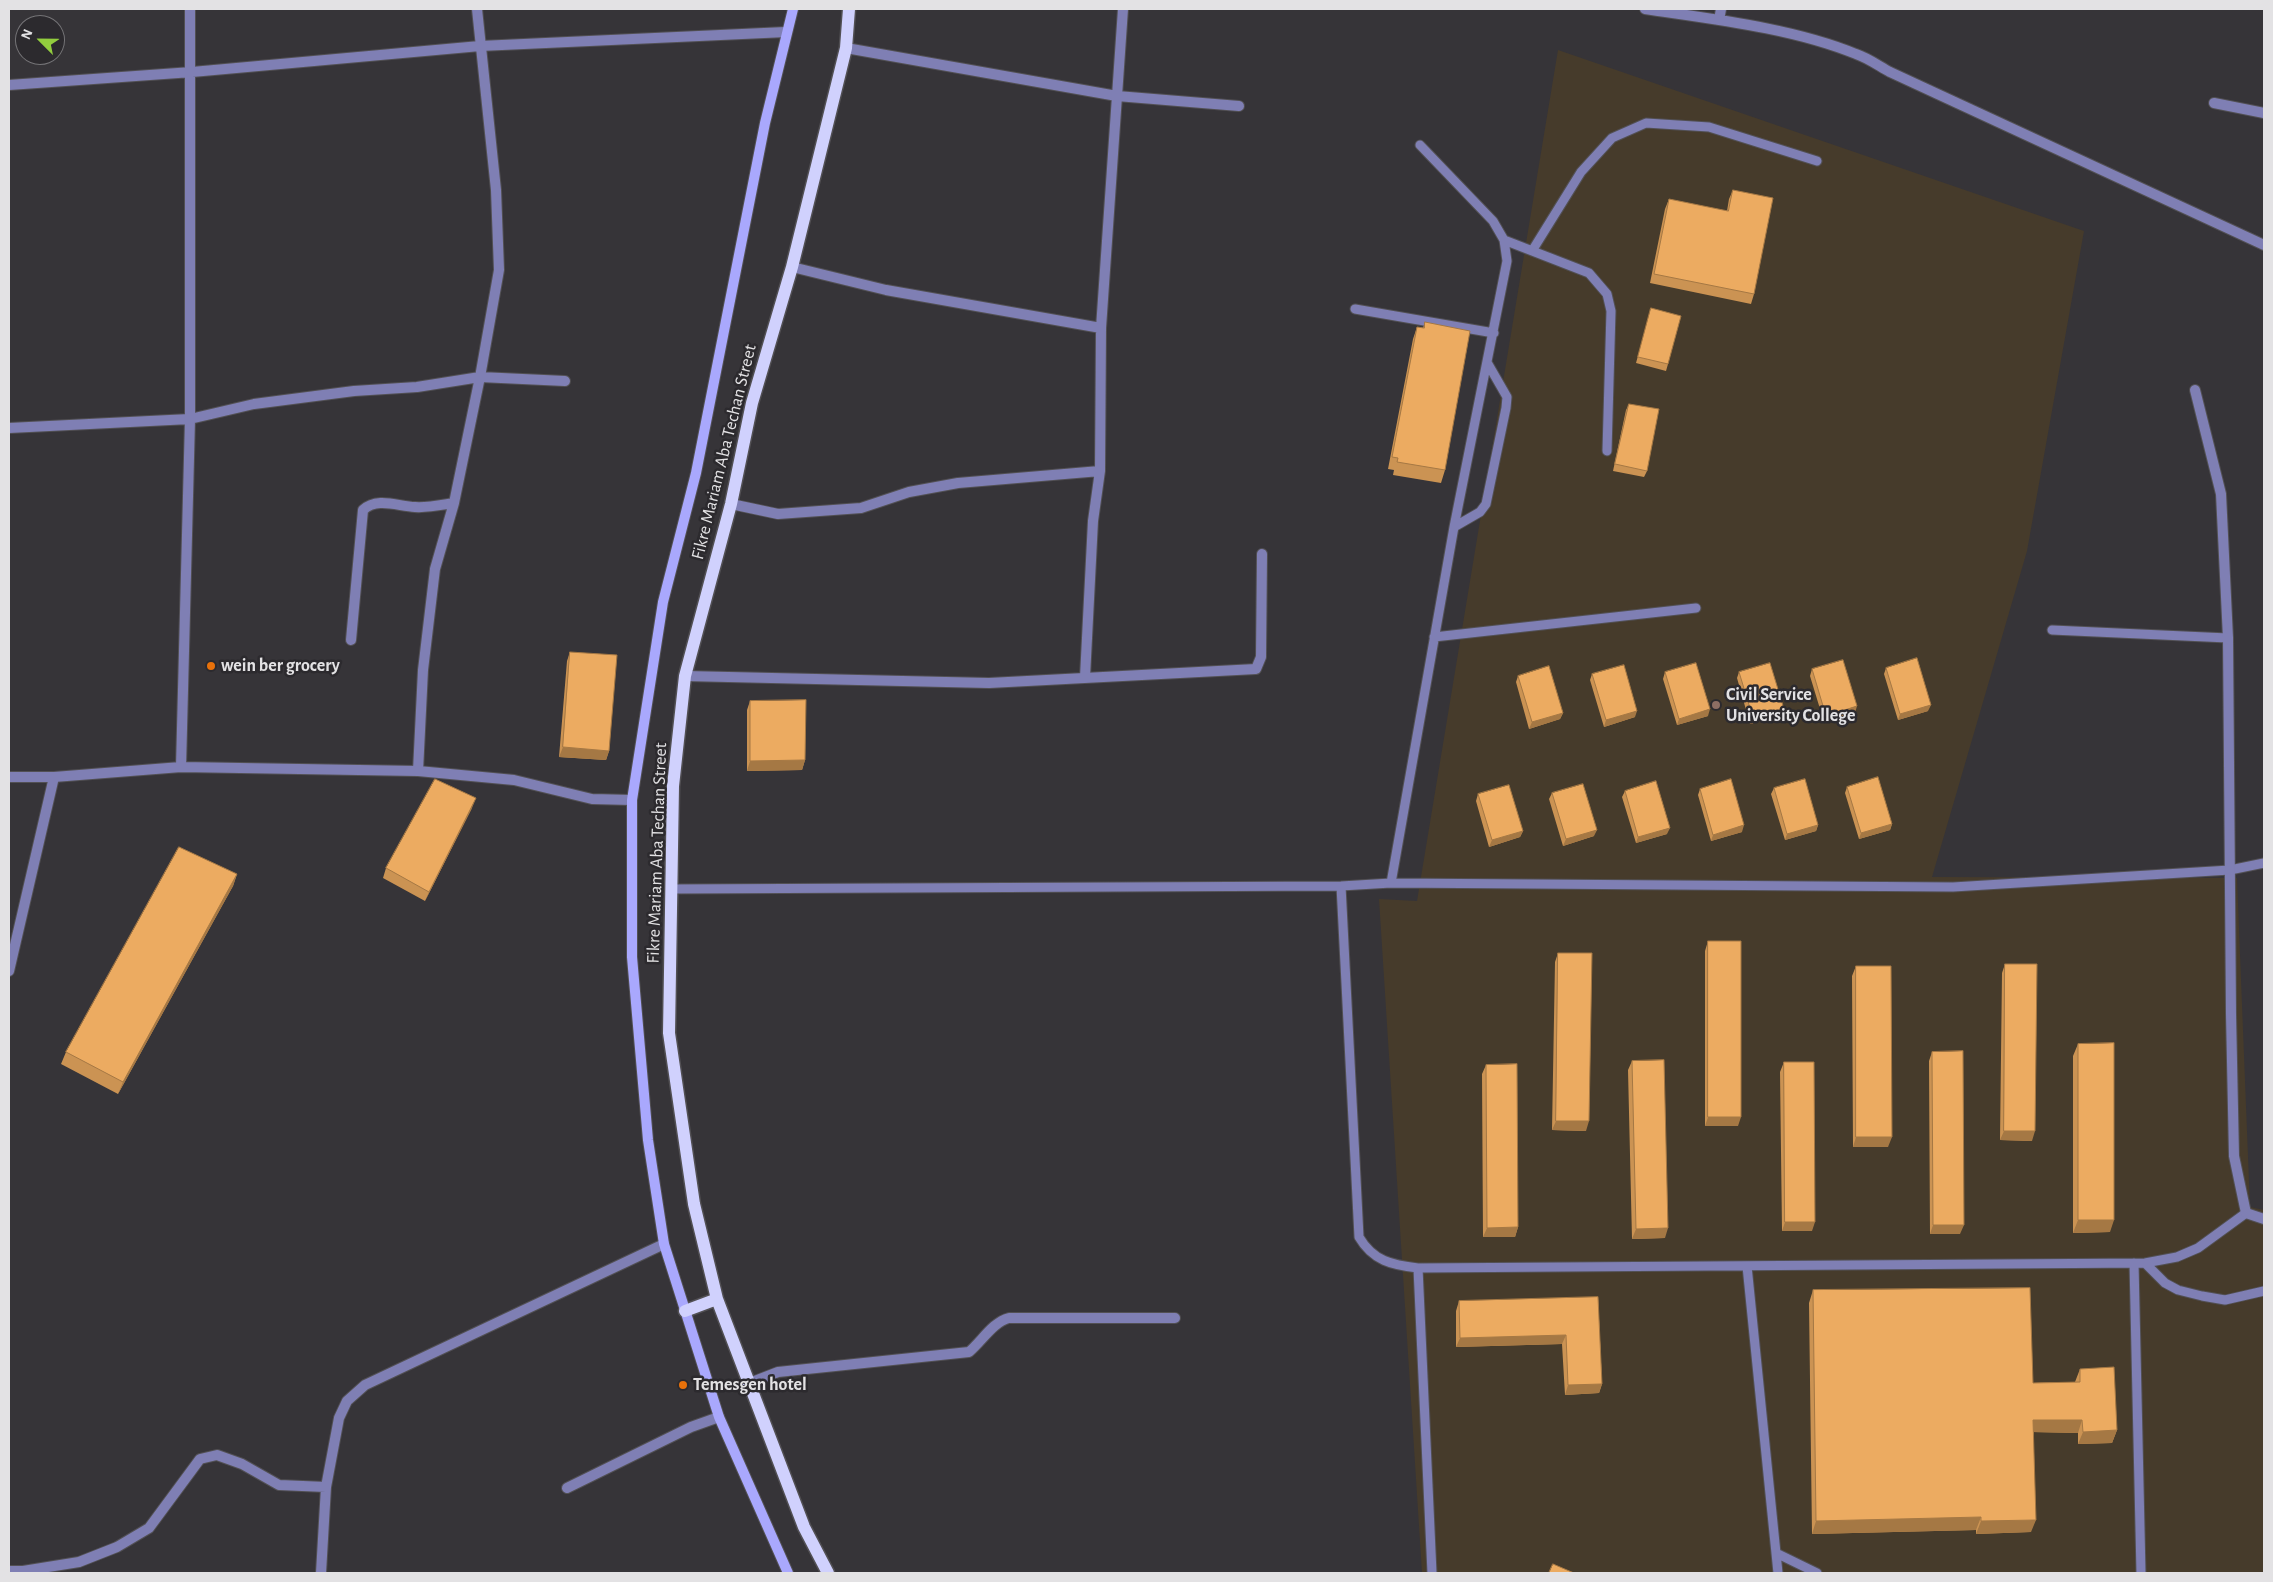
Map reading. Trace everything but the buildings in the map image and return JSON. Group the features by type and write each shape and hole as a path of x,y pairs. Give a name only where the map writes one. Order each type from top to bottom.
{"main road":[{"name":"Fikre Mariam Aba Techan Street","path":"828,1573 804,1527 717,1299 694,1204 669,1032 673,786 685,676 731,504 752,403 792,267 846,48 849,9"},
{"path":"685,1311 717,1299"}],"street":[{"path":"181,767 190,419 192,72 190,9"},
{"path":"418,771 423,670 435,569 454,503 480,377 499,270 496,190 477,9"},
{"path":"788,1573 719,1417 664,1244 648,1140 632,957 632,800 663,602 696,473 765,123 793,9"},
{"path":"1085,677 1093,522 1100,472 1102,328 1123,9"},
{"path":"1644,9 1719,20 1816,40 1858,54 1890,72 2264,245"},
{"path":"1719,20 1720,9"},
{"path":"9,85 192,72 480,46 786,32"},
{"path":"846,48 1118,96 1239,106"},
{"path":"2214,103 2264,113"},
{"path":"792,267 886,290 1102,328"},
{"path":"9,428 190,419 254,404 354,391 417,387 480,377 565,381"},
{"path":"2195,390 2221,494 2228,638 2234,1156 2246,1213 2264,1219"},
{"path":"731,504 778,514 861,508 909,492 958,483 1100,472"},
{"path":"351,640 362,510 369,504 379,503 416,508 454,503"},
{"path":"685,676 989,683 1256,669 1261,657 1262,554"},
{"path":"9,777 54,777 181,767 418,771 514,780 592,799 632,800"},
{"path":"9,972 54,777"},
{"path":"322,1573 326,1488 339,1418 347,1401 365,1385 664,1244"},
{"path":"748,1384 778,1372 969,1352 983,1341 1000,1320 1009,1318 1174,1318"},
{"path":"567,1488 691,1427 719,1417"},
{"path":"9,1571 23,1571 79,1562 117,1547 149,1528 200,1459 217,1455 242,1464 279,1485 326,1488"}],"lane":[{"path":"1532,251 1587,165 1612,138 1646,123 1709,127 1817,161"},
{"path":"1391,883 1454,527 1507,261 1504,240 1493,221 1420,144"},
{"path":"1504,240 1588,273 1607,294 1611,311 1607,451"},
{"path":"1355,309 1494,333"},
{"path":"1454,527 1480,512 1486,504 1507,397 1488,364"},
{"path":"1434,637 1696,608"},
{"path":"2052,630 2228,638"},
{"path":"672,889 1341,886 1391,883 1953,887 2230,870 2264,863"},
{"path":"1341,886 1359,1236 1367,1249 1392,1265 1418,1268 2145,1263 2177,1257 2198,1248 2246,1213"},
{"path":"2134,1263 2142,1573"},
{"path":"2145,1263 2165,1283 2178,1290 2202,1296 2225,1300 2264,1291"},
{"path":"1747,1266 1778,1573"},
{"path":"1418,1268 1432,1573"},
{"path":"1776,1552 1818,1573"}],"shaded area":[{"name":"Civil Service University College","path":"1558,50 2084,231 2027,551 1932,877 2237,878 2250,1207 2264,1210 2264,1573 1422,1573 1379,899 1417,901"}],"place":[{"name":"wein ber grocery","path":"211,666"},
{"name":"Civil Service University College","path":"1716,705"},
{"name":"Temesgen hotel","path":"683,1385"}]}
